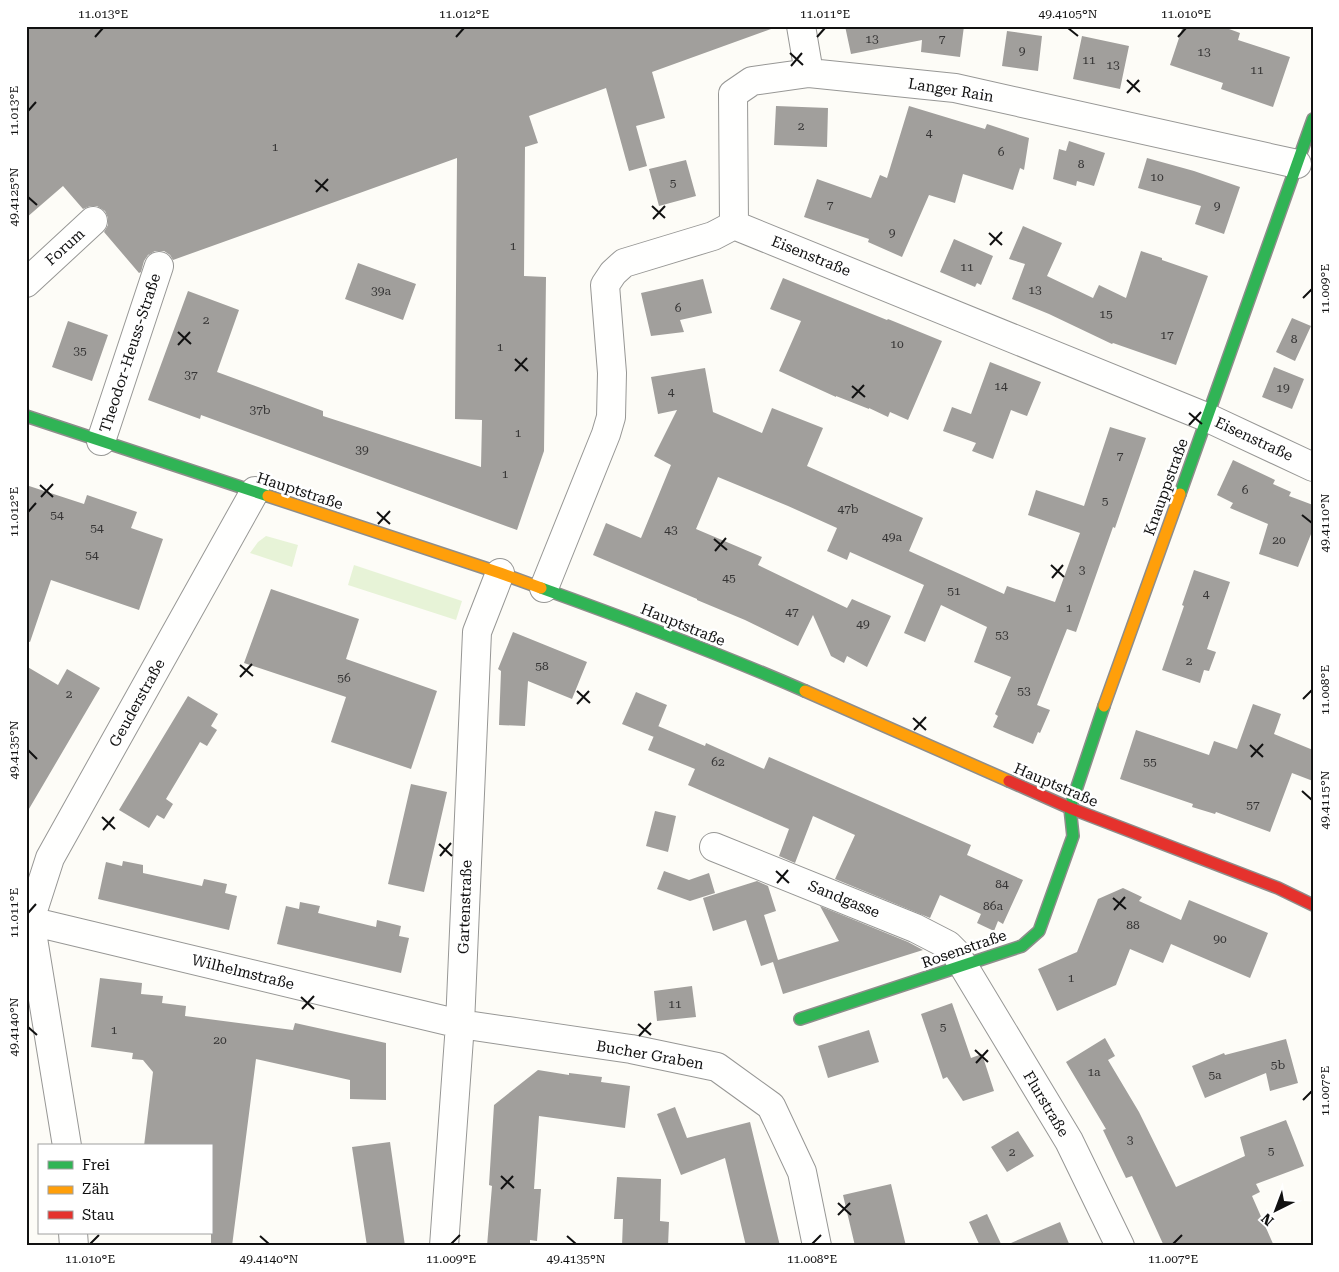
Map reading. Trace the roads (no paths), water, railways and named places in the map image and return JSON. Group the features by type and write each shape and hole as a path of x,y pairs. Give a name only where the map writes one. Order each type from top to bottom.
{"main road":[{"name":"Knauppstraße","path":"1070,808 1206,417 1313,119"},
{"name":"Hauptstraße","path":"26,416 544,588 766,674 1070,808 1278,888 1313,905"},
{"name":"Rosenstraße","path":"800,1019 1022,946 1039,932 1073,836 1070,808"}],"street":[{"path":"801,26 809,73"},
{"name":"Langer Rain","path":"734,225 733,94 752,81 809,73 955,88 1297,164"},
{"name":"Forum","path":"29,273 94,221"},
{"path":"544,588 606,434 611,417 612,373 605,286 613,273 624,263 713,236 734,225"},
{"name":"Eisenstraße","path":"734,225 1206,417 1313,466"},
{"name":"Theodor-Heuss-Straße","path":"101,441 158,266"},
{"name":"Geuderstraße","path":"28,920 50,858 255,491"},
{"name":"Gartenstraße","path":"444,1246 460,1024 477,632 500,573"},
{"name":"Sandgasse","path":"714,847 915,928 948,945 955,952 963,966"},
{"path":"28,920 67,1144"},
{"name":"Wilhelmstraße","path":"28,920 460,1024"},
{"name":"Flurstraße","path":"963,966 1069,1141 1120,1246"},
{"name":"Bucher Graben","path":"460,1024 631,1049 717,1067 771,1106 802,1172 816,1246"}]}
